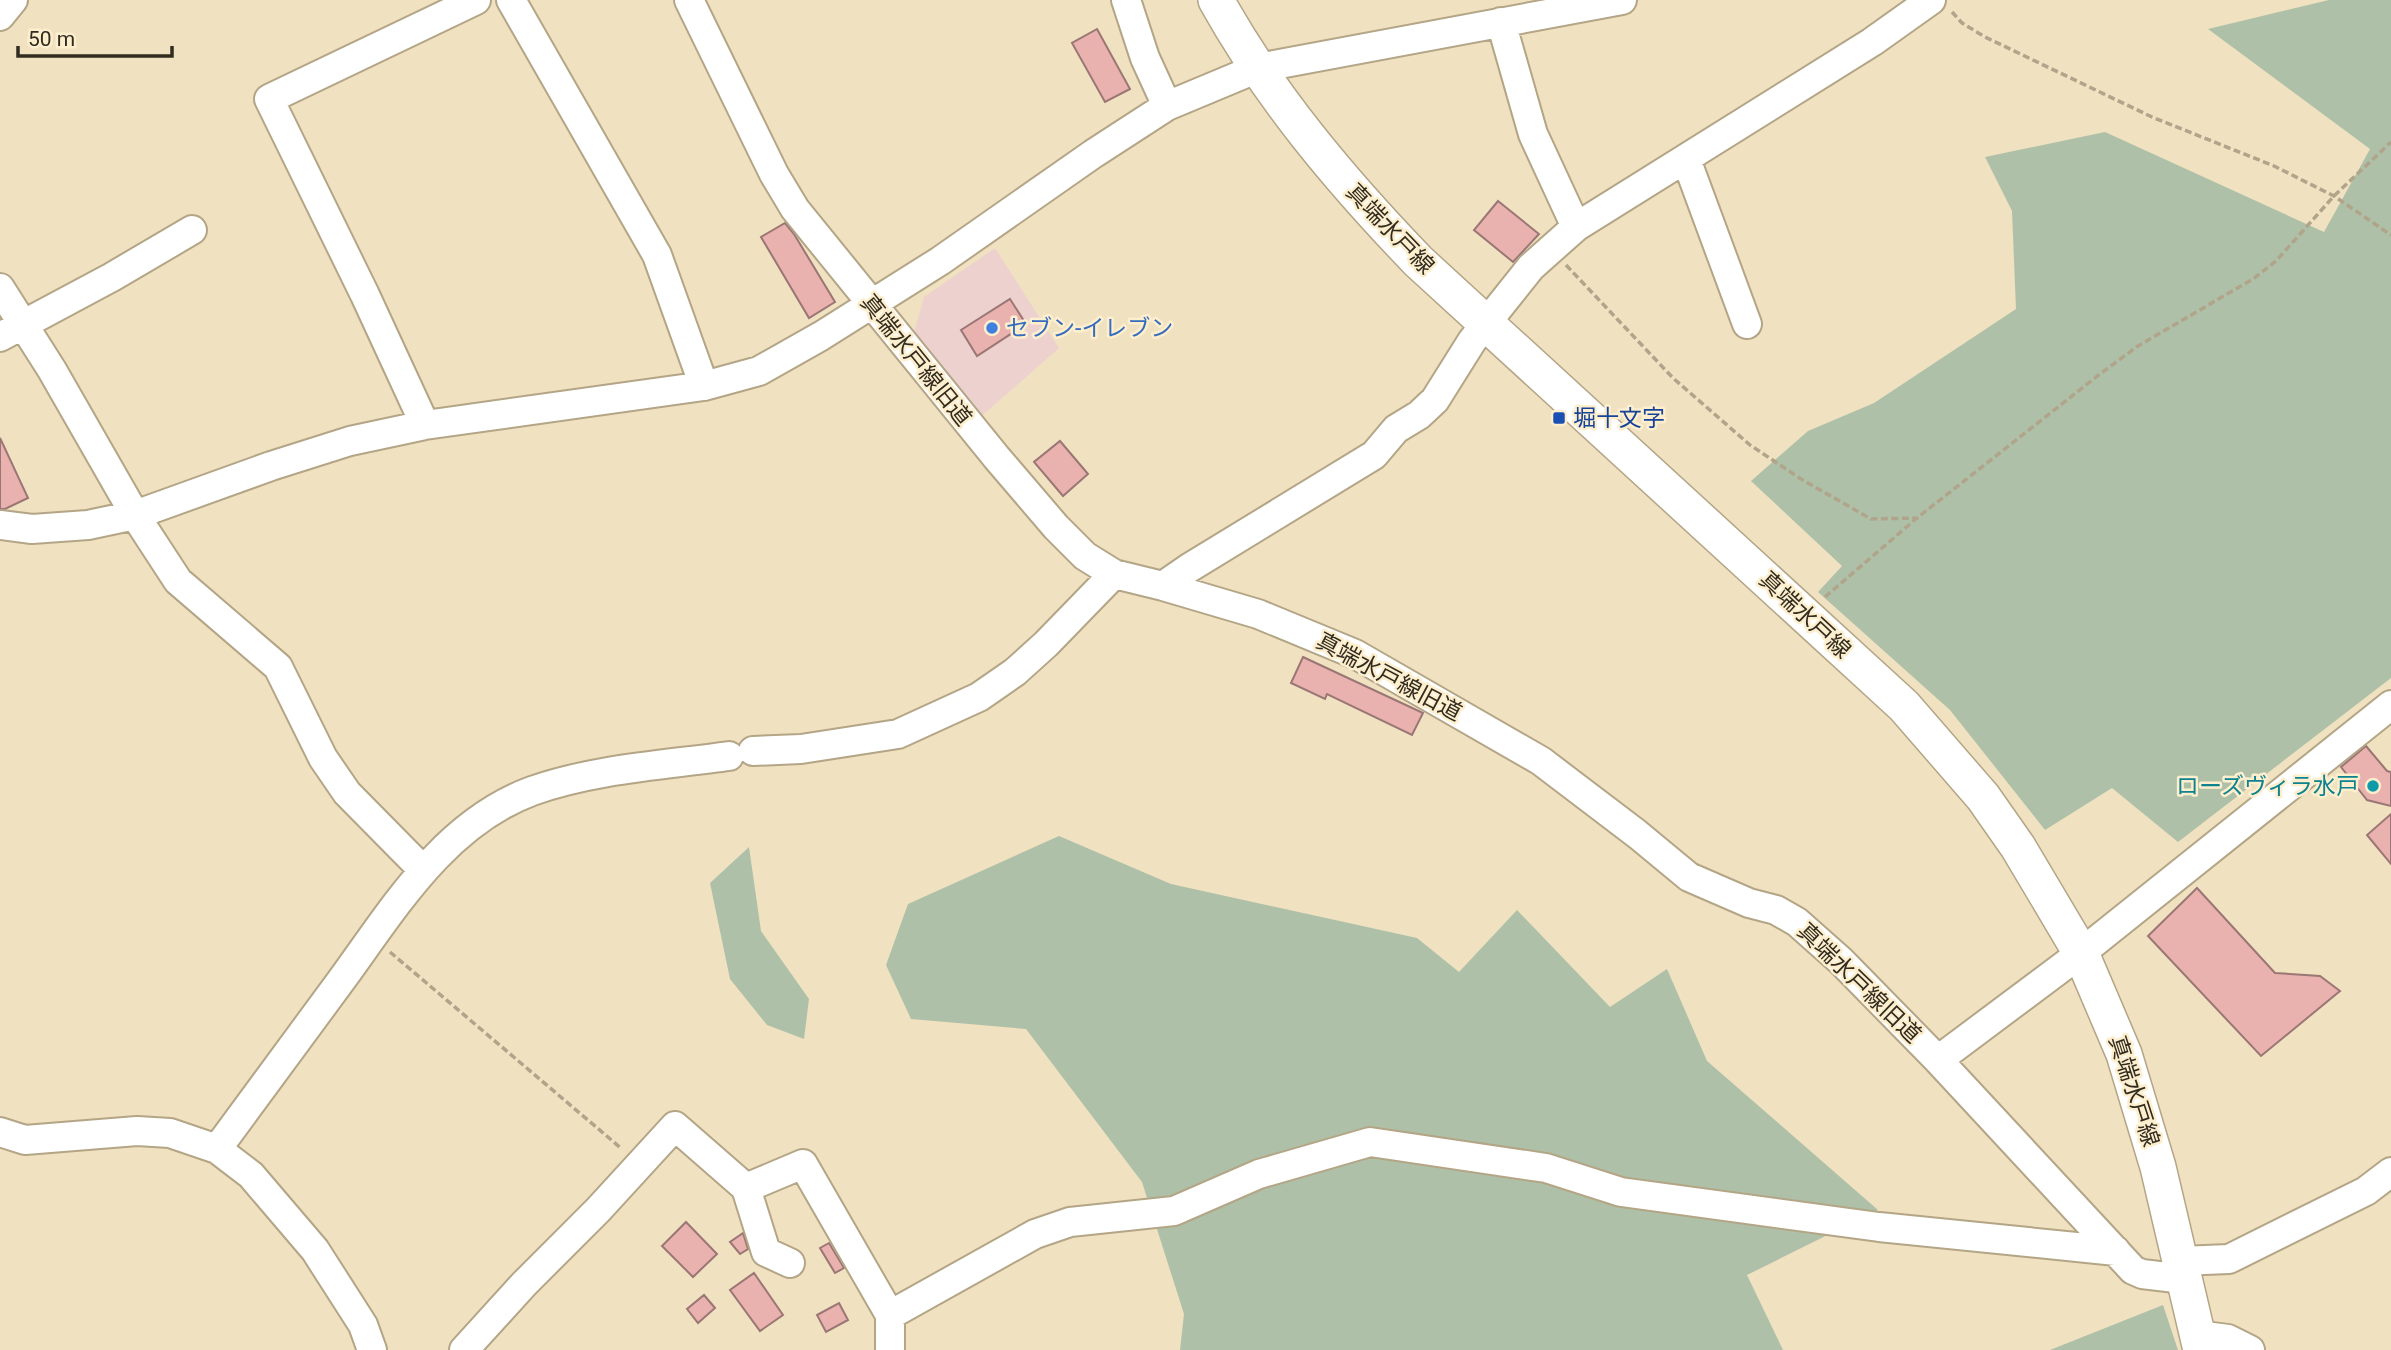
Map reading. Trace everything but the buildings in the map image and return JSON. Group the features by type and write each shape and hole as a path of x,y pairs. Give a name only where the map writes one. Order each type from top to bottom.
{"main road":[{"name":"真端水戸線","path":"1216,0 1258,68 1305,134 1367,207 1418,261 1904,706 1983,797 2018,847 2081,953 2124,1054 2158,1167 2199,1343"}],"street":[{"path":"0,16 12,0"},
{"path":"425,425 269,99 477,0"},
{"path":"511,0 657,255 704,386"},
{"name":"真端水戸線旧道","path":"689,0 774,174 795,209 1056,527 1085,556 1114,574 1258,614 1355,654 1541,761 1689,877 1728,895 1776,910 1797,922 1841,961 1938,1060 2133,1270 2142,1275 2182,1270 2229,1259 2366,1191 2391,1172"},
{"path":"1126,0 1145,58 1167,107"},
{"path":"0,526 32,529 88,525 135,515 350,441 425,425 704,386 759,371 940,261 1093,154 1167,107 1258,68 1589,3 1622,0"},
{"path":"1163,586 1374,455 1396,429 1419,415 1435,400 1472,341 1531,267 1576,227 1872,42 1940,4"},
{"path":"1501,22 1533,134 1576,227"},
{"path":"1686,159 1747,324"},
{"path":"12,331 192,230"},
{"path":"0,288 12,331 52,370 135,515 178,581 278,667 323,758 347,793 423,870"},
{"path":"217,1149 423,870 469,827 491,811 530,792 561,782 602,774 741,754 801,750 898,734 979,697 1015,672 1114,574"},
{"path":"1938,1060 2081,953 2391,705"},
{"path":"464,1350 675,1126 746,1188 766,1252 790,1263"},
{"path":"0,1132 25,1140 137,1131 170,1133 217,1149 251,1175 315,1250 363,1325 372,1350"},
{"path":"890,1315 1035,1234 1070,1222 1174,1211 1259,1174 1370,1142 1546,1168 1621,1192 1879,1227 2116,1251"},
{"path":"746,1188 803,1164 890,1315 890,1350"},
{"path":"2199,1343 2228,1339 2250,1350"}],"path":[{"path":"1940,4 1962,23 1985,37 2152,117 2274,166 2334,196 2391,235"},
{"path":"1806,616 1836,586 1917,517 2138,346 2253,279 2276,261 2334,196 2391,142"},
{"path":"1550,248 1673,378 1750,445 1801,479 1871,519 1917,517"},
{"path":"373,937 639,1164"}],"shaded area":[{"path":"995,248 1059,348 977,420 912,339 924,297"}],"green space":[{"path":"2329,0 2391,0 2391,678 2178,842 2112,788 2045,830 1950,710 1818,592 1842,566 1751,481 1808,431 1874,403 2016,309 2012,211 1985,157 2105,132 2324,232 2370,149 2208,29"},
{"path":"1059,836 1171,884 1417,938 1459,972 1517,910 1610,1007 1667,969 1707,1061 1878,1210 1747,1275 1783,1350 1180,1350 1184,1314 1142,1182 1026,1029 911,1019 886,965 908,904"},
{"path":"749,847 761,931 809,999 804,1039 767,1025 730,979 710,883"},
{"path":"2163,1305 2178,1350 2050,1350"}],"place":[{"name":"セブン-イレブン","path":"992,328"},
{"name":"堀十文字","path":"1559,418"},
{"name":"ローズヴィラ水戸","path":"2373,786"}]}
